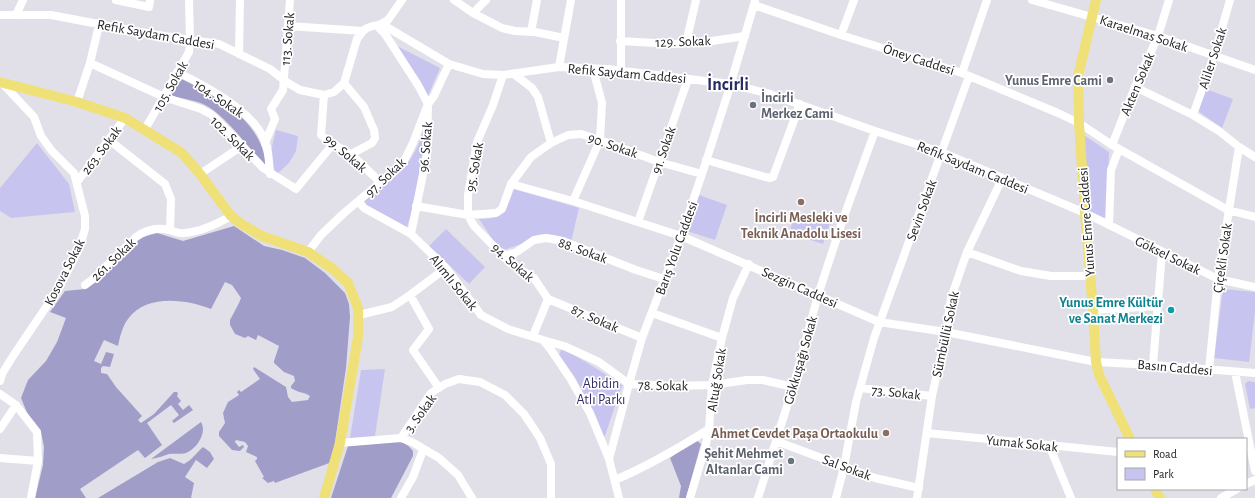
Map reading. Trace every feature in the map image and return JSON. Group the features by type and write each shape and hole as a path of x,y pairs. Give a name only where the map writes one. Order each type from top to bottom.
{"main road":[{"name":"Yunus Emre Caddesi","path":"1096,0 1078,76 1079,123 1096,362 1099,375 1130,438"},
{"path":"0,82 77,102 125,118 182,153 200,174 231,216 243,226 262,236 308,252 333,269 348,283 358,308 358,337 340,444 324,498"}],"street":[{"path":"16,15 23,0"},
{"path":"116,0 149,3"},
{"name":"105. Sokak","path":"144,130 189,52 189,0"},
{"path":"239,54 240,0"},
{"name":"113. Sokak","path":"265,143 275,120 271,109 283,90 290,0"},
{"path":"324,95 334,92 344,83 357,39 363,31 388,20 402,0"},
{"path":"454,0 473,13 502,28 564,38"},
{"path":"473,13 486,0"},
{"path":"531,32 537,0"},
{"path":"558,67 571,0"},
{"path":"621,0 621,71"},
{"path":"686,42 696,0"},
{"path":"841,35 854,0"},
{"name":"Sevin Sokak","path":"836,498 844,467 856,402 879,322 941,152 966,75 987,0"},
{"name":"Karaelmas Sokak","path":"1032,0 1158,36 1255,70"},
{"name":"Akten Sokak","path":"1108,225 1115,147 1135,88 1158,36 1169,0"},
{"name":"Aliler Sokak","path":"1193,115 1214,56 1230,0"},
{"name":"Öney Caddesi","path":"755,2 841,35 966,75 1079,123"},
{"name":"Barış Yolu Caddesi","path":"609,459 642,338 681,236 702,174 755,2"},
{"name":"Refik Saydam Caddesi","path":"0,15 51,16 151,34 219,44 270,69 300,90 324,95"},
{"path":"77,102 90,63 99,24"},
{"path":"379,25 380,30 385,34 428,104"},
{"name":"Refik Saydam Caddesi","path":"379,25 385,26 449,64 483,74 514,74 558,67 593,68 730,84 770,94 875,131 941,152 1085,214"},
{"path":"288,26 363,31"},
{"name":"129. Sokak","path":"620,41 674,44 712,41 745,36"},
{"name":"102. Sokak","path":"90,63 164,97 201,109 212,115 263,168 270,174 296,189 333,144"},
{"name":"96. Sokak","path":"411,234 427,154 428,104 434,96 449,64"},
{"path":"573,201 600,140 602,103 593,68"},
{"name":"104. Sokak","path":"177,72 216,93 234,105 252,122 263,137 269,159 270,174"},
{"path":"514,74 532,88 538,97 551,144"},
{"name":"95. Sokak","path":"468,215 468,195 476,142 493,105 503,75"},
{"name":"91. Sokak","path":"638,222 688,79"},
{"name":"Kosova Sokak","path":"0,82 34,117 41,136 52,151 74,173 84,216 85,229 79,249 60,288 2,374 0,381"},
{"path":"344,83 364,107 374,130 375,138 372,143 351,154"},
{"path":"1135,88 1193,115 1220,131 1239,147 1255,157"},
{"name":"99. Sokak","path":"324,95 322,136 351,154 380,182"},
{"name":"97. Sokak","path":"308,252 321,235 343,214 359,202 396,169 405,159 413,143 428,104"},
{"path":"706,160 770,178 773,177 800,104"},
{"name":"263. Sokak","path":"77,182 125,118"},
{"path":"1079,123 1115,147 1228,210 1255,217"},
{"name":"Gökkuşağı Sokak","path":"758,498 793,387 818,295 842,222 875,131"},
{"name":"90. Sokak","path":"416,206 468,215 496,213 502,208 511,184 531,157 568,135 581,134 660,162 702,174"},
{"path":"109,140 165,184 171,198 170,230"},
{"path":"200,174 242,146"},
{"name":"Çiçekli Sokak","path":"1209,370 1218,279 1239,147"},
{"name":"Sümbüllü Sokak","path":"920,495 932,396 946,332 951,298 968,252 1002,179"},
{"name":"Sezgin Caddesi","path":"511,184 573,201 681,236 879,322 946,332 1096,362"},
{"name":"Alımlı Sokak","path":"359,202 364,208 411,234 446,268 481,315 508,329 543,340"},
{"name":"Göksel Sokak","path":"1085,214 1218,279 1255,287"},
{"name":"94. Sokak","path":"468,215 474,226 502,256 510,263 534,278 548,299"},
{"name":"261. Sokak","path":"85,285 94,279 136,237 142,233 157,229 170,230 180,233 192,232 213,226 231,216"},
{"name":"88. Sokak","path":"502,256 515,253 534,240 546,238 563,241 664,280"},
{"path":"968,252 1021,271 1051,276 1091,276"},
{"path":"1153,365 1162,252"},
{"name":"Altuğ Sokak","path":"690,498 709,430 712,385 722,338 733,298 748,264"},
{"path":"359,315 392,307 410,296 446,268"},
{"path":"410,296 429,329 414,350 439,388 459,379 480,382 505,395 524,414 540,438 551,464 551,498"},
{"path":"533,336 548,299"},
{"name":"87. Sokak","path":"548,299 642,338"},
{"path":"1093,310 1158,306"},
{"path":"652,313 722,338"},
{"path":"543,340 570,378 586,408 609,459 619,498"},
{"name":"78. Sokak","path":"543,340 564,346 599,362 629,384 674,386 712,385 747,380 763,380 793,387"},
{"name":"Basın Caddesi","path":"1096,362 1255,373"},
{"path":"1235,372 1255,470"},
{"name":"3. Sokak","path":"401,438 431,393 439,388"},
{"name":"73. Sokak","path":"860,388 932,396"},
{"path":"0,394 16,405 37,432 38,461 31,498"},
{"path":"0,430 16,405"},
{"path":"615,480 672,453 709,430"},
{"name":"Yumak Sokak","path":"927,433 1117,452"},
{"path":"340,444 401,438 412,442 438,458 458,475 472,498"},
{"name":"Sal Sokak","path":"776,441 875,478 908,482 920,495"},
{"path":"1049,445 1071,498"},
{"path":"401,498 413,477 423,450"},
{"path":"0,458 38,461"},
{"path":"1221,498 1235,490"}],"green space":[{"path":"397,46 440,68 425,103"},
{"path":"1206,89 1233,99 1222,128 1198,111"},
{"path":"276,130 298,136 296,151 289,163 277,174 271,158"},
{"path":"423,132 425,132 416,198 407,227 367,206 364,201 392,179 407,164 418,145"},
{"path":"1081,133 1109,152 1107,219 1087,211"},
{"path":"37,143 69,184 75,212 11,218 0,211 0,188"},
{"path":"514,189 579,208 571,242 555,235 542,234 504,250 495,243 479,219 494,218 503,213"},
{"path":"699,195 727,205 715,240 687,231"},
{"path":"796,212 830,223 823,244 789,233"},
{"path":"446,229 485,267 469,284 429,246"},
{"path":"1223,289 1255,292 1255,312 1249,362 1214,358"},
{"name":"Abidin Atlı Parkı","path":"561,350 568,351 622,385 605,436 602,437 592,411 576,379 559,355"},
{"path":"385,369 375,436 350,438 361,370"},
{"path":"1248,381 1255,382 1255,408 1250,409 1245,384"}],"shaded area":[{"path":"182,79 225,103 248,124 264,151 267,168 237,133 211,109 203,104 170,96"},
{"path":"234,226 264,246 282,250 305,258 325,273 345,293 349,304 350,317 346,368 332,462 275,483 274,481 268,483 262,478 264,477 255,461 257,457 246,452 248,446 245,442 236,440 235,442 239,447 243,445 244,447 240,451 232,450 219,436 219,432 225,423 223,413 228,402 239,395 237,392 239,390 241,392 260,379 253,369 254,367 286,387 288,397 292,402 308,400 310,396 291,388 295,381 294,376 284,372 274,363 279,346 258,335 256,340 248,336 245,338 235,334 230,325 230,320 241,298 232,285 225,282 211,309 178,301 155,302 145,305 136,311 124,325 118,346 104,340 94,361 101,364 106,352 114,354 110,367 103,366 101,368 101,373 107,374 116,387 142,416 138,420 141,423 154,414 174,392 177,392 178,394 177,396 181,401 178,404 183,410 189,405 193,410 174,423 172,421 179,415 171,405 147,423 162,445 145,458 138,450 80,489 86,498 35,498 43,465 44,447 41,432 28,415 21,398 28,380 46,361 57,342 66,318 50,312 65,291 85,289 108,269 126,247 143,237 157,233 183,241"},
{"path":"201,422 203,426 202,435 192,450 184,453 169,454 151,459"},
{"path":"696,440 701,444 686,498 679,498 681,486 670,458"},
{"path":"399,441 413,451 413,456 391,498 331,498 348,446"},
{"path":"203,447 210,452 214,459 207,468 196,460 185,477 194,483 191,498 98,498 158,462 170,458 184,464"}],"place":[{"name":"Yunus Emre Cami","path":"1110,80"},
{"name":"İncirli Merkez Cami","path":"753,105"},
{"name":"İncirli Mesleki ve Teknik Anadolu Lisesi","path":"801,202"},
{"name":"Yunus Emre Kültür ve Sanat Merkezi","path":"1171,310"},
{"name":"Ahmet Cevdet Paşa Ortaokulu","path":"886,433"},
{"name":"Şehit Mehmet Altanlar Cami","path":"791,461"}],"district":[{"name":"İncirli","path":"728,84"}]}
